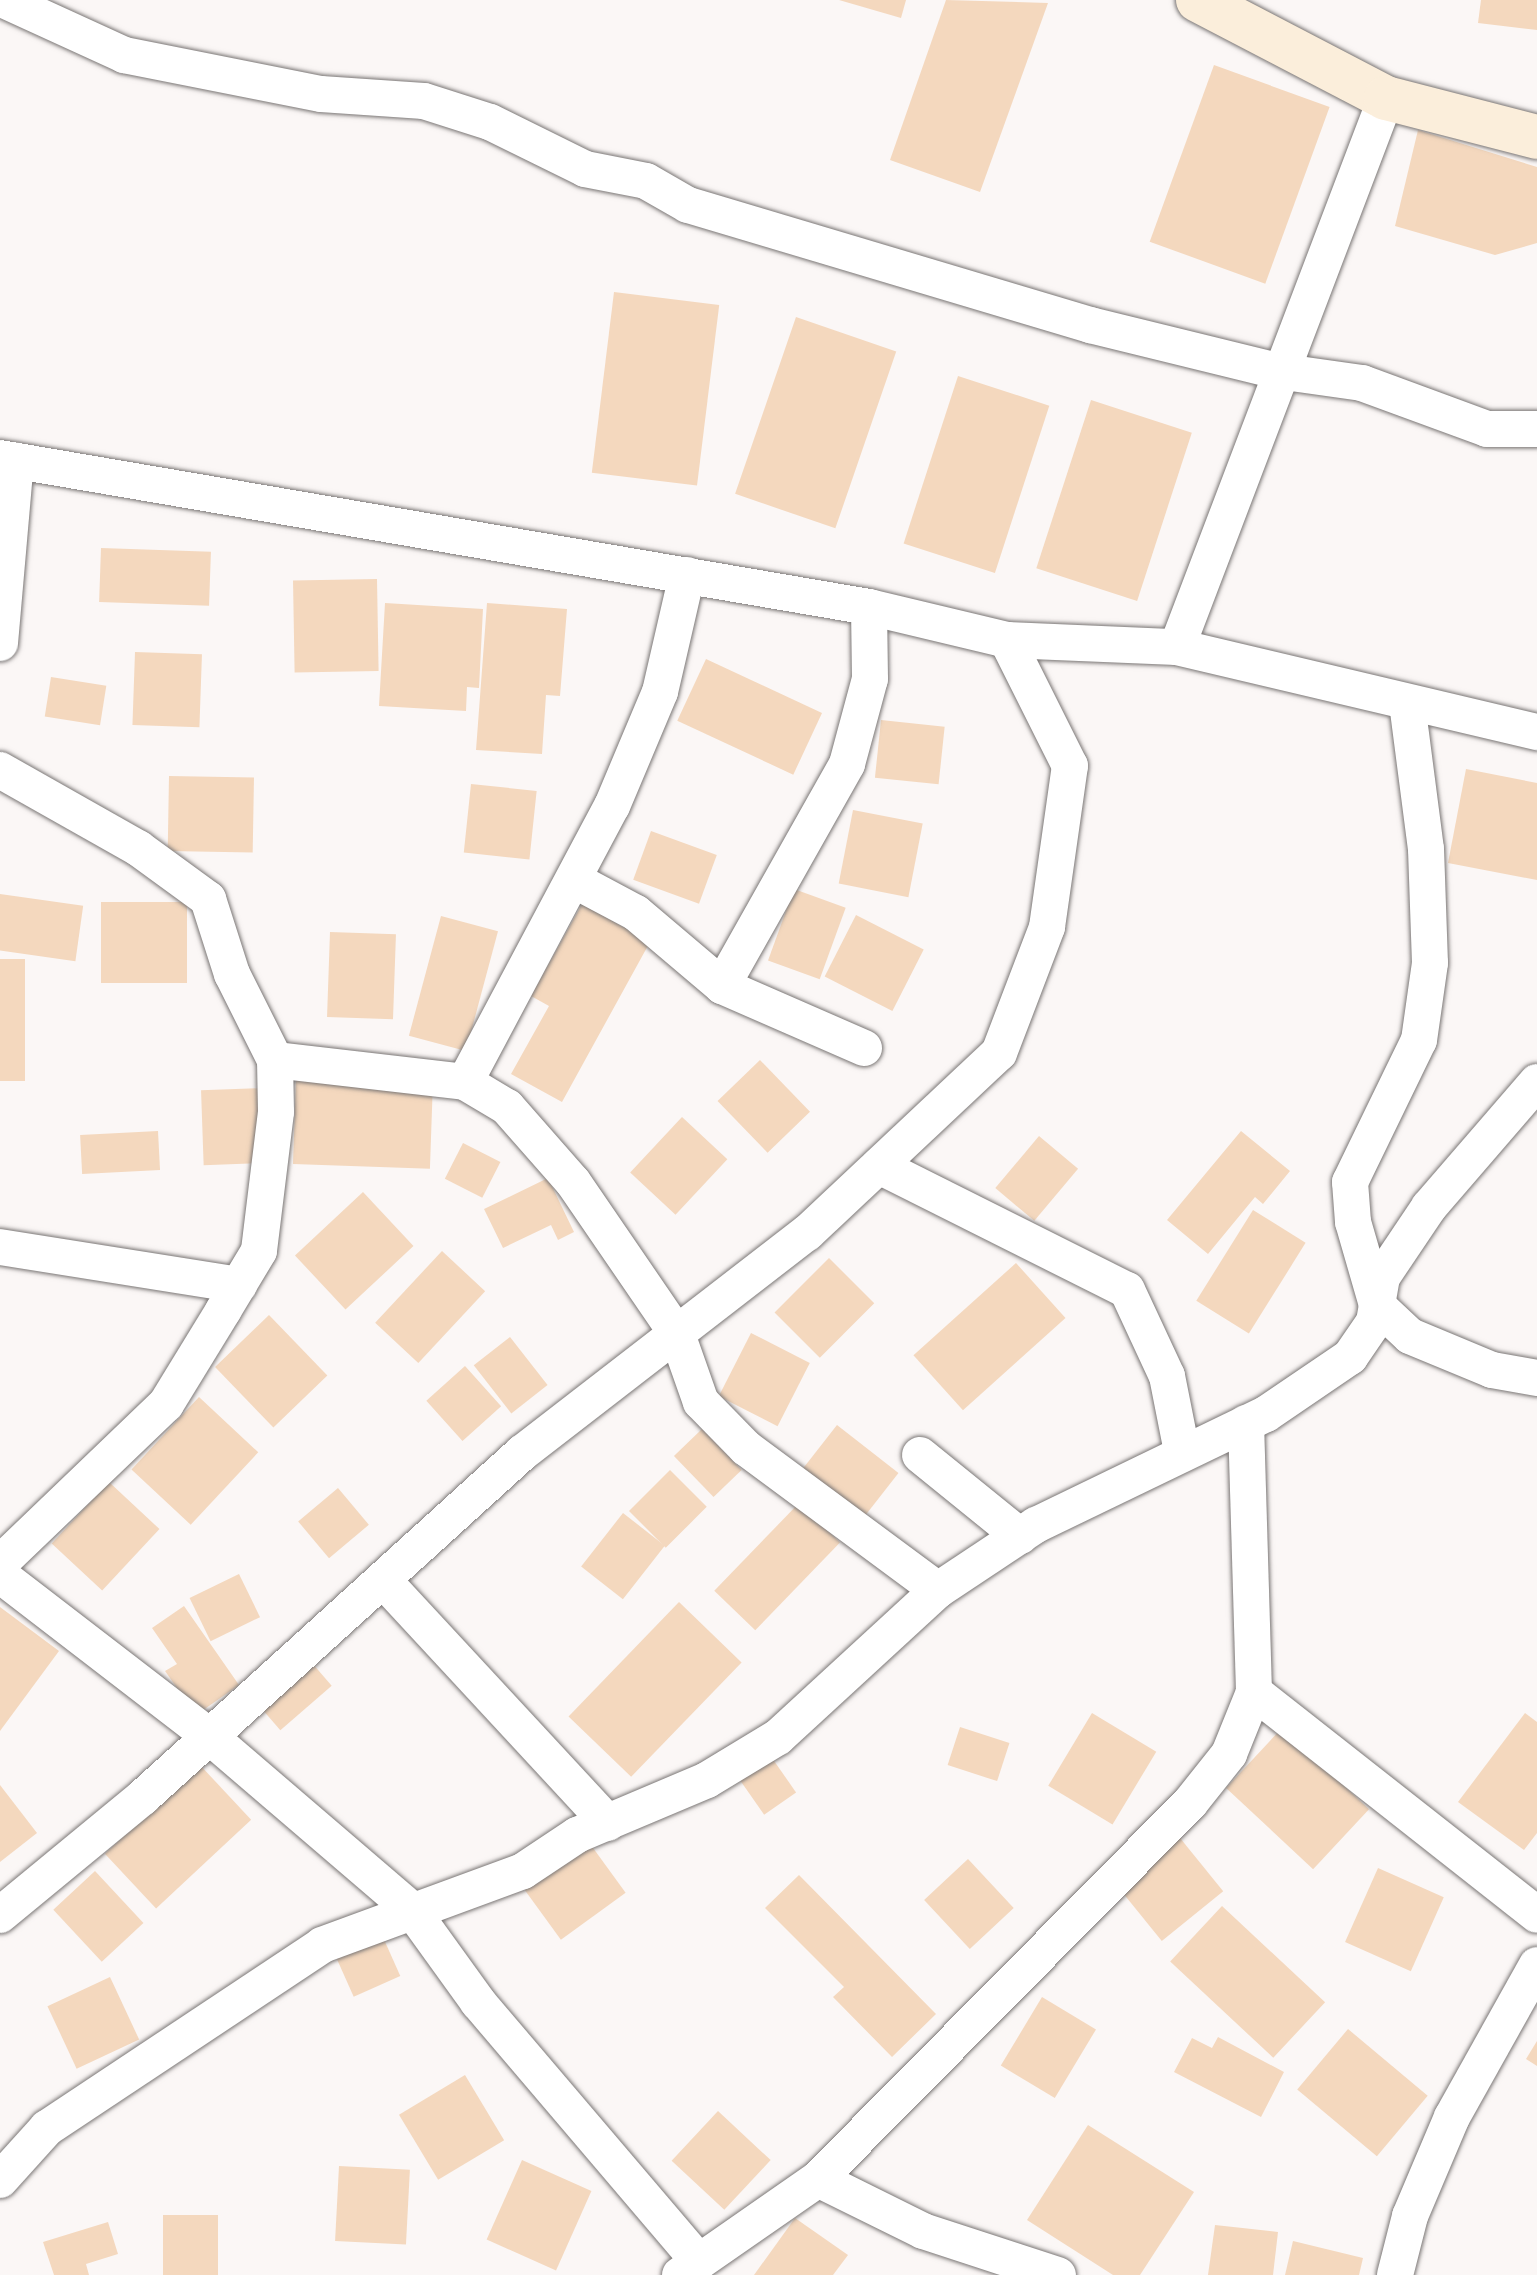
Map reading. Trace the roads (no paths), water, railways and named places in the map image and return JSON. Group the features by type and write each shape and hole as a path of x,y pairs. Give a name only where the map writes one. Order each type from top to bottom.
{"street":[{"path":"4,0 157,64 321,94 424,101 490,122 585,169 646,181 688,205 1090,325 1277,371 1362,383 1487,429 1537,429"},
{"path":"1198,0 1386,98 1537,137"},
{"path":"1177,647 1277,371 1386,98"},
{"path":"0,643 8,460 869,607 1007,640 1177,647 1537,732"},
{"path":"465,1082 574,880 660,692 687,575"},
{"path":"722,986 847,764 870,679 869,607"},
{"path":"0,1915 209,1736 522,1453 677,1334 879,1166 999,1053 1053,901 1070,766 1007,640"},
{"path":"1407,703 1426,849 1430,963 1419,1040 1350,1182 1353,1222 1377,1305 1410,1336 1492,1370 1537,1378"},
{"path":"0,770 138,848 208,899 232,974 275,1060 271,1187 259,1251 166,1404 0,1563"},
{"path":"574,880 636,913 722,986 864,1048"},
{"path":"275,1060 465,1082 507,1107 573,1182 677,1334 701,1402 746,1448 938,1590"},
{"path":"0,2180 47,2128 322,1945 411,1909 523,1871 608,1823 707,1780 778,1737 938,1590 1020,1536 1182,1452 1246,1423 1350,1357 1377,1305 1382,1277 1429,1207 1537,1082"},
{"path":"879,1166 1127,1290 1167,1376 1182,1452"},
{"path":"0,1247 239,1285"},
{"path":"0,1575 209,1736 411,1909 478,2002 690,2268 818,2179 1190,1803 1229,1754 1254,1692 1246,1423"},
{"path":"920,1455 1020,1536"},
{"path":"383,1580 608,1823"},
{"path":"1254,1692 1537,1915"},
{"path":"1395,2275 1410,2216 1452,2117 1537,1965"},
{"path":"818,2179 923,2231 1058,2275"}]}
